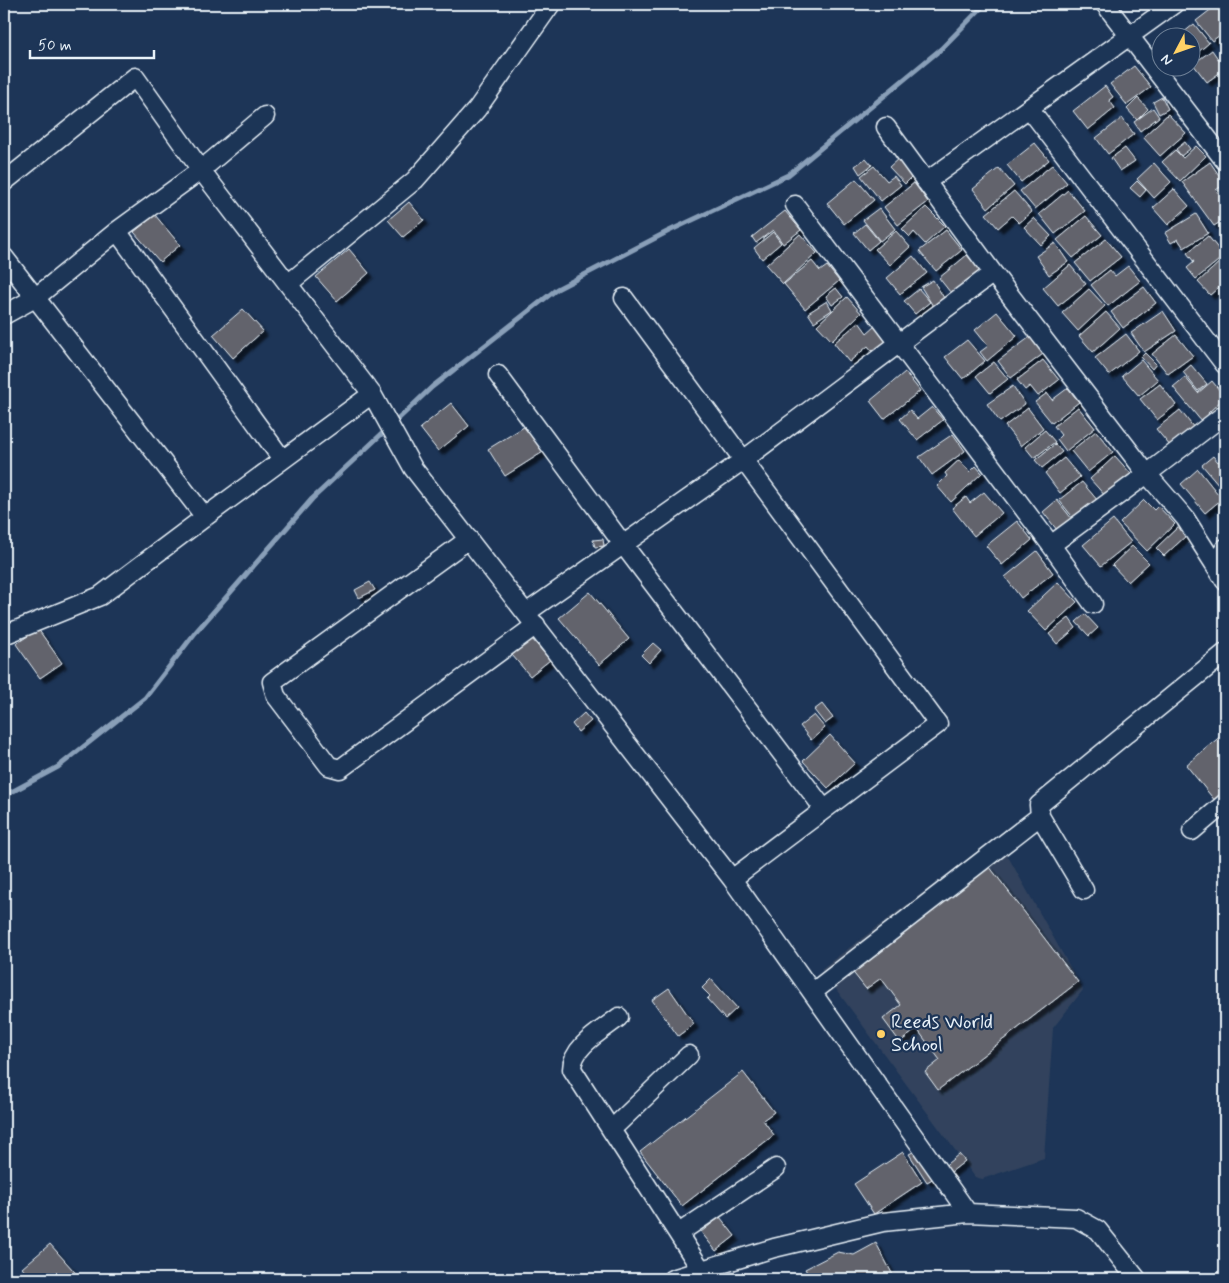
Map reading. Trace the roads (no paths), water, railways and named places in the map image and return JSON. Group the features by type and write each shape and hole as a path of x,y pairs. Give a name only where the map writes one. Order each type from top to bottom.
{"street":[{"path":"288,284 415,180 477,109 551,4"},
{"path":"1106,4 1225,161"},
{"path":"926,182 1174,4"},
{"path":"4,182 135,77 201,170 372,394 413,468 732,879 968,1213"},
{"path":"1028,108 1225,364"},
{"path":"4,315 35,298 117,231 201,170 265,116"},
{"path":"886,127 993,273 1147,474 1185,518 1225,581"},
{"path":"795,205 1051,545 1093,604"},
{"path":"117,231 282,458"},
{"path":"4,257 204,517"},
{"path":"469,539 272,682 276,696 330,766 340,769 531,619 622,543 742,461 898,342 993,273"},
{"path":"624,298 742,461 938,724 732,879"},
{"path":"498,375 622,543 824,809"},
{"path":"4,635 100,596 282,458 372,394"},
{"path":"1051,545 1225,414"},
{"path":"1215,565 1225,548"},
{"path":"1084,890 1040,816 1039,805 1225,653"},
{"path":"1192,830 1225,803"},
{"path":"813,992 1040,816"},
{"path":"619,1017 577,1052 572,1061 572,1069 679,1232 702,1271"},
{"path":"612,1130 689,1056"},
{"path":"679,1232 776,1168"},
{"path":"672,1279 774,1248 883,1222 968,1213 1076,1218 1098,1230 1138,1279"}],"waterway":[{"path":"393,424 432,387 557,289 667,232 788,175 941,49 985,4"},
{"path":"4,796 58,767 145,698 195,633 312,499 387,429"}],"place":[{"name":"Reeds World School","path":"881,1034"}]}
